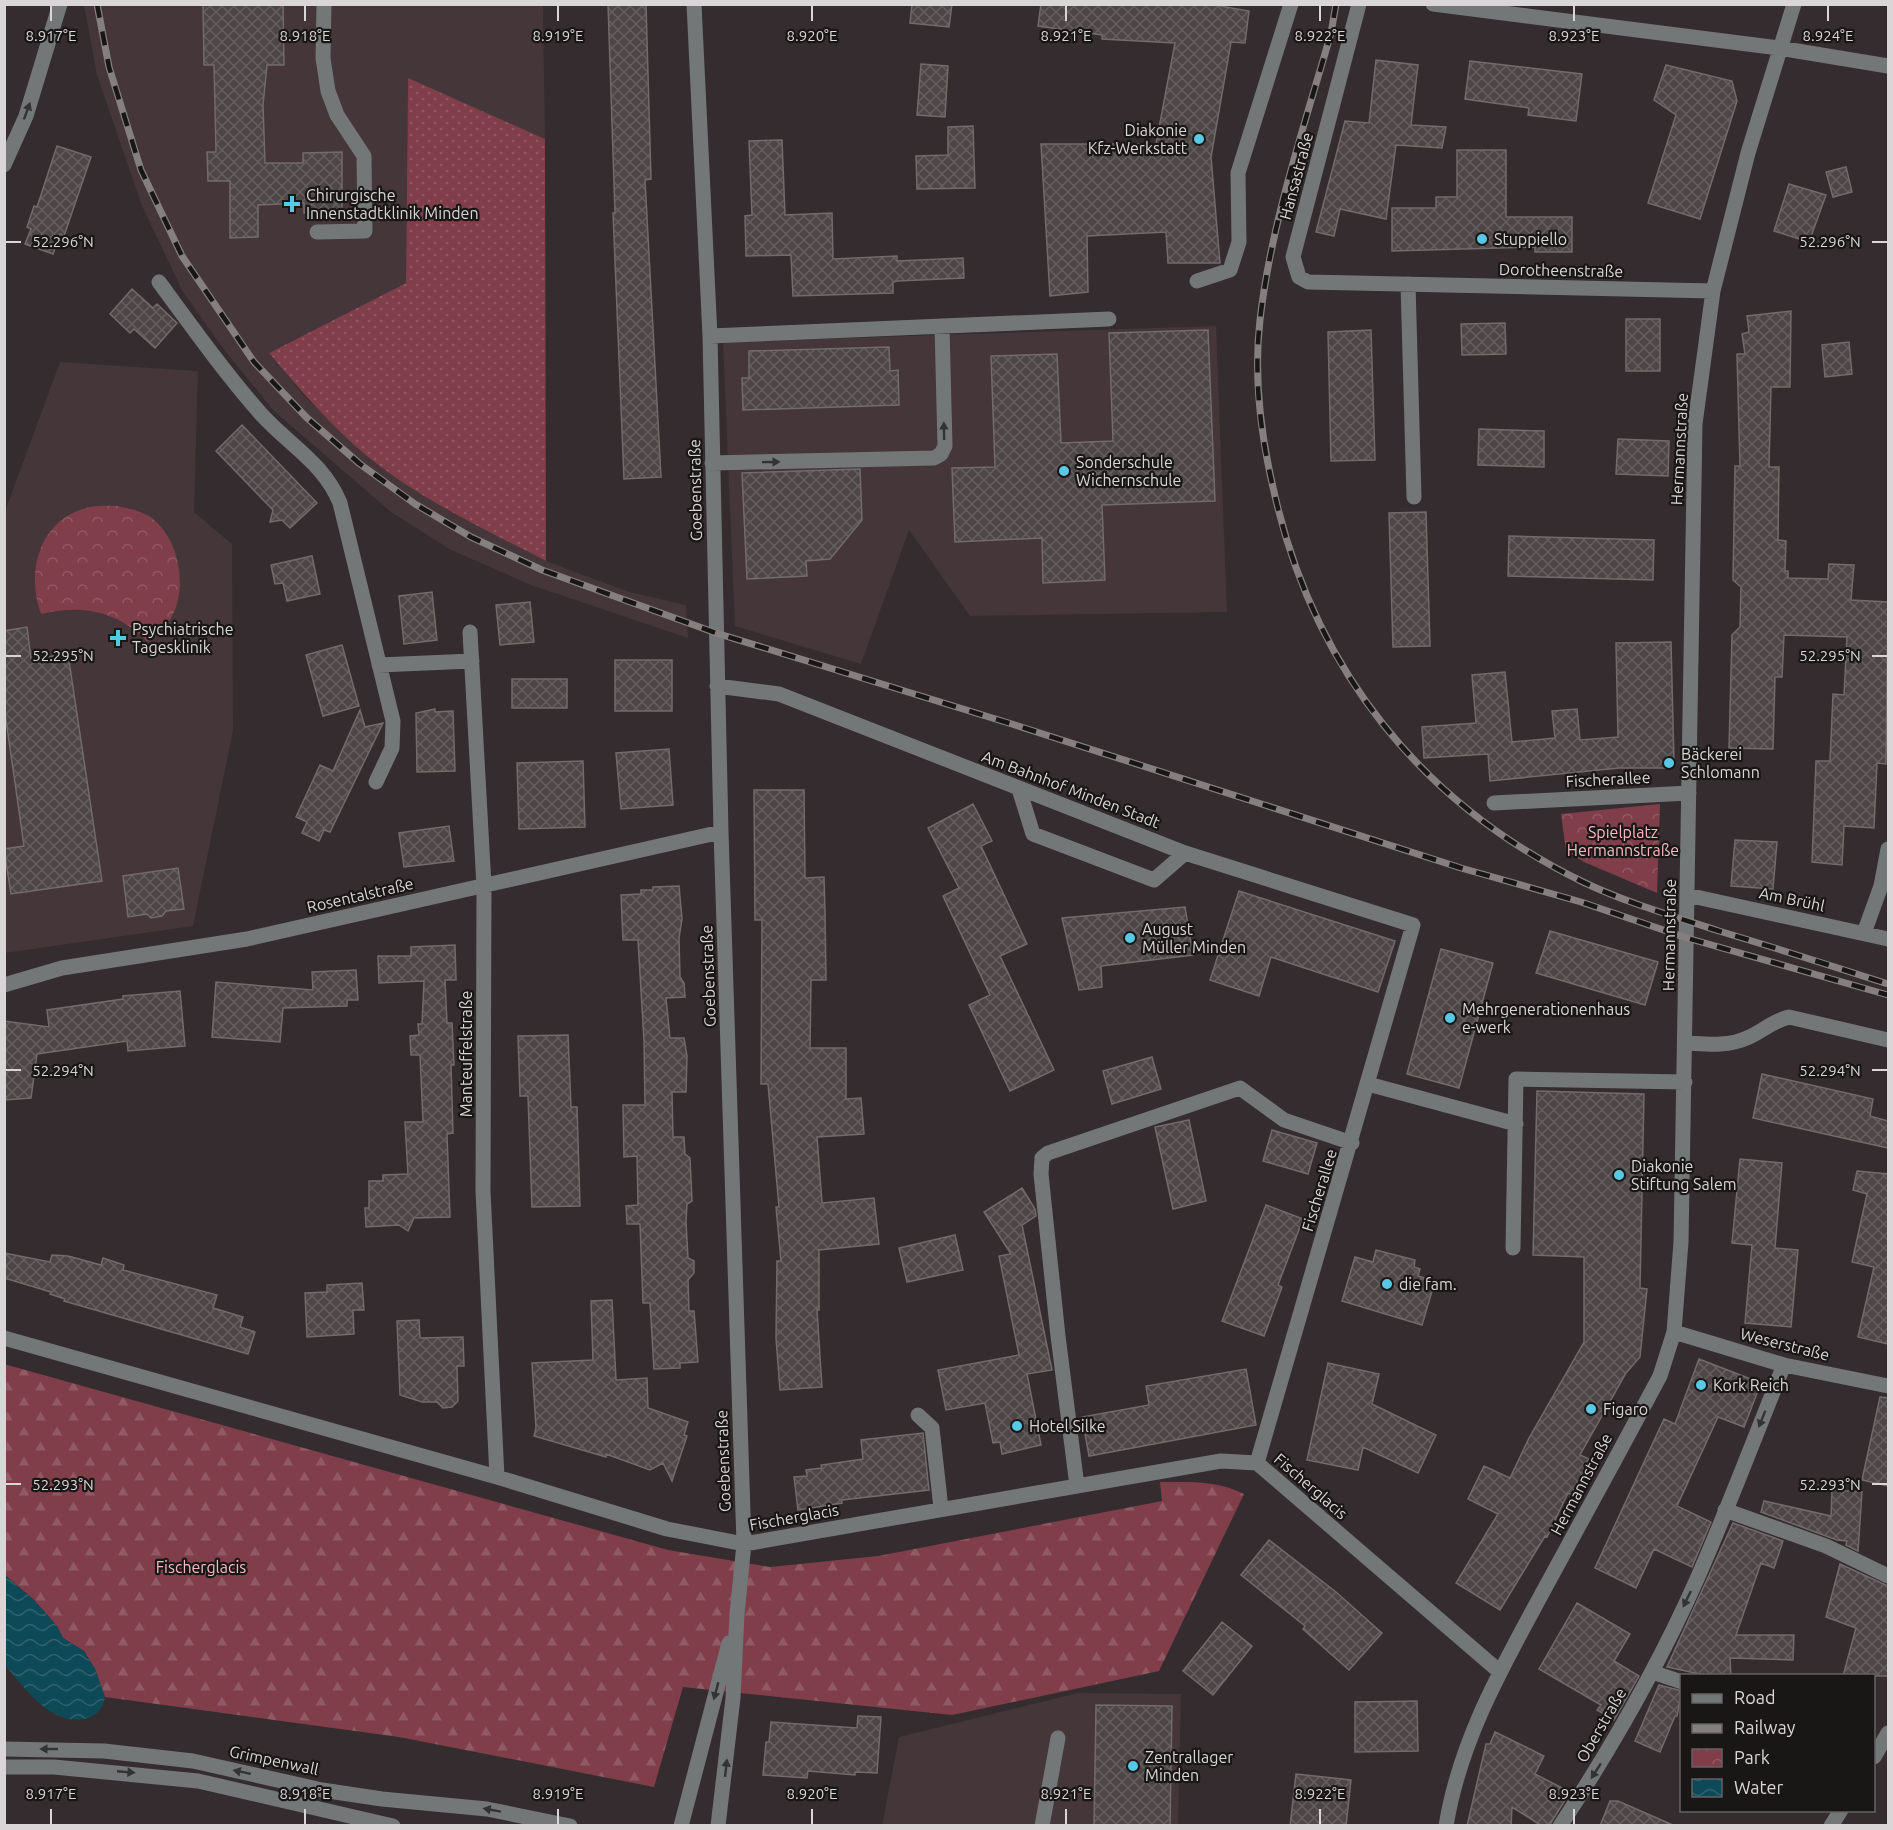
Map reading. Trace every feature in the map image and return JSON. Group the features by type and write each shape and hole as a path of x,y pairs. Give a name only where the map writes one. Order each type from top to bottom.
{"street":[{"path":"4,165 26,116 60,4"},
{"path":"317,232 364,231 364,156 337,115 328,92 323,57 324,4"},
{"name":"Goebenstraße","path":"694,4 710,336 721,832 744,1544 737,1614 733,1698 718,1826"},
{"path":"1197,281 1230,270 1239,242 1238,173 1291,4"},
{"name":"Hansastraße","path":"1359,4 1293,257 1294,268 1299,277 1308,282 1379,284"},
{"path":"1433,4 1779,48 1888,66"},
{"name":"Hermannstraße","path":"1446,1826 1452,1787 1469,1739 1500,1672 1660,1376 1674,1332 1681,1242 1686,1043 1695,424 1713,291 1748,153 1794,4"},
{"path":"159,282 263,416 304,453 333,484 340,503 393,721 392,748 376,782"},
{"name":"Dorotheenstraße","path":"1379,284 1713,291"},
{"path":"1408,284 1414,497"},
{"path":"710,336 1109,319"},
{"path":"712,463 934,458 941,454 945,446 942,326"},
{"name":"Manteuffelstraße","path":"470,632 484,886 483,1191 497,1477"},
{"path":"379,665 472,661"},
{"name":"Am Bahnhof Minden Stadt","path":"717,686 779,694 1185,853 1413,925"},
{"path":"1019,789 1034,834 1154,880 1185,853"},
{"name":"Fischerallee","path":"1494,803 1689,793"},
{"name":"Rosentalstraße","path":"4,984 62,968 247,939 721,832"},
{"path":"1864,933 1881,886 1888,849"},
{"name":"Am Brühl","path":"1687,895 1888,939"},
{"name":"Fischerallee","path":"1257,1463 1352,1143 1413,925"},
{"path":"1686,1043 1735,1042 1789,1017 1888,1040"},
{"path":"1513,1248 1516,1079 1685,1082"},
{"path":"1368,1084 1516,1124"},
{"path":"1077,1486 1058,1336 1041,1174 1042,1158 1048,1153 1240,1088 1284,1120 1352,1143"},
{"name":"Weserstraße","path":"1674,1332 1784,1365 1888,1386"},
{"name":"Fischerglacis","path":"4,1338 497,1477 667,1529 744,1544 940,1508 1221,1461 1257,1463 1500,1672"},
{"name":"Oberstraße","path":"1560,1826 1600,1764 1652,1672 1697,1579 1784,1365"},
{"path":"918,1415 932,1428 940,1508"},
{"path":"1725,1510 1833,1549 1888,1576"},
{"name":"Goebenstraße","path":"681,1826 737,1614"},
{"path":"1652,1672 1680,1681"},
{"path":"1875,1755 1888,1732"},
{"path":"1042,1826 1058,1738"},
{"name":"Grimpenwall","path":"4,1749 104,1751 193,1761 322,1790 382,1799 487,1809 570,1826"},
{"path":"4,1767 54,1767 198,1781 393,1826"},
{"path":"1831,1826 1839,1812"}],"shaded area":[{"name":"Chirurgische Innenstadtklinik Minden","path":"84,5 543,5 545,139 408,79 406,283 269,353 305,397 368,457 448,510 546,561 629,592 686,605 688,638 531,585 451,550 391,512 274,411 225,351 183,292 142,206 97,75"},
{"name":"Sonderschule Wichernschule","path":"1216,326 1227,612 970,616 909,530 861,664 735,626 723,342"},
{"name":"Psychiatrische Tagesklinik","path":"60,362 198,371 194,512 232,544 233,731 193,926 5,953 4,514"},
{"path":"1078,1693 1181,1694 1178,1825 882,1826 899,1737"}],"green space":[{"path":"408,78 545,139 546,561 454,513 388,472 328,420 269,353 406,283"},
{"path":"118,506 141,512 153,519 170,540 175,552 180,580 176,606 166,625 148,642 124,623 99,613 71,610 41,614 37,598 36,566 40,551 57,524 86,508"},
{"name":"Spielplatz Hermannstraße","path":"1660,804 1657,893 1584,862 1566,851 1561,814"},
{"name":"Fischerglacis","path":"4,1364 668,1550 770,1567 878,1556 1162,1501 1160,1482 1213,1484 1244,1494 1159,1671 952,1715 683,1687 654,1787 399,1737 105,1697 95,1669 84,1651 63,1638 57,1626 33,1599 5,1575"}],"water":[{"path":"4,1575 33,1599 57,1626 63,1638 84,1651 95,1669 105,1697 95,1715 75,1720 51,1712 30,1695 5,1665"}],"building":[{"path":"203,4 283,4 284,65 267,65 263,105 265,163 303,163 303,153 342,152 342,212 304,213 304,203 258,205 258,237 230,238 230,181 208,181 207,152 216,152 214,65 204,65"},
{"path":"608,4 646,4 651,179 645,180 661,477 624,479 613,213 615,213"},
{"path":"912,4 952,4 949,27 910,23"},
{"path":"1041,4 1209,4 1249,11 1245,43 1231,42 1211,157 1220,263 1168,263 1166,232 1087,236 1088,292 1050,296 1041,144 1156,144 1175,43 1102,39 1102,35 1038,26"},
{"path":"1376,60 1418,65 1411,125 1446,127 1442,148 1396,145 1386,219 1340,209 1334,236 1316,232 1345,121 1369,123"},
{"path":"1470,61 1582,74 1576,121 1528,115 1529,108 1465,99"},
{"path":"921,64 948,66 945,117 917,115"},
{"path":"1666,65 1732,81 1737,101 1700,219 1648,203 1676,115 1654,100"},
{"path":"973,126 975,188 917,189 916,156 948,155 948,127"},
{"path":"782,140 785,215 832,213 833,259 897,256 897,261 963,258 964,278 893,282 893,293 793,296 791,255 746,256 745,216 752,215 749,141"},
{"path":"57,146 91,157 64,236 60,234 53,254 25,244 31,229 27,227 34,206 37,207"},
{"path":"1457,150 1506,150 1506,217 1572,217 1572,252 1535,252 1535,247 1392,251 1392,208 1436,208 1436,197 1457,197"},
{"path":"1846,167 1852,192 1833,197 1826,172"},
{"path":"1789,184 1826,195 1809,242 1774,231"},
{"path":"132,289 153,308 157,304 177,323 155,348 134,329 130,333 110,314"},
{"path":"1791,311 1790,387 1771,387 1769,467 1779,467 1778,540 1786,541 1785,571 1788,571 1788,578 1828,579 1829,564 1854,565 1851,600 1888,602 1886,764 1877,763 1874,828 1844,826 1842,865 1812,862 1816,761 1830,761 1833,694 1844,695 1847,637 1784,635 1782,677 1775,677 1773,749 1729,748 1732,635 1740,627 1741,587 1733,580 1735,466 1740,466 1737,354 1745,354 1742,334 1749,332 1747,316"},
{"path":"1626,319 1660,319 1660,371 1626,371"},
{"path":"1505,323 1506,354 1462,355 1461,324"},
{"path":"1208,330 1215,501 1102,505 1105,580 1043,583 1042,538 955,542 952,468 995,467 991,356 1057,354 1061,443 1113,441 1109,333"},
{"path":"1371,330 1375,460 1331,461 1328,332"},
{"path":"1849,342 1852,374 1825,377 1822,345"},
{"path":"889,347 890,371 898,370 899,405 743,410 742,378 749,378 749,351"},
{"path":"242,425 317,503 290,528 282,520 270,522 273,510 216,451"},
{"path":"1479,429 1544,431 1544,467 1478,465"},
{"path":"1618,439 1669,441 1668,476 1616,474"},
{"path":"860,469 862,520 830,559 806,561 807,576 747,579 742,473"},
{"path":"1426,512 1430,646 1393,647 1389,513"},
{"path":"1509,536 1654,540 1653,580 1508,576"},
{"path":"312,556 320,594 287,601 283,583 275,584 271,565"},
{"path":"432,592 437,640 404,644 399,596"},
{"path":"530,602 534,642 500,645 496,605"},
{"path":"27,627 31,659 68,654 102,881 11,894 4,849 24,846 4,706 4,631"},
{"path":"1671,642 1674,762 1668,768 1619,768 1490,781 1488,754 1424,758 1422,727 1476,723 1472,675 1505,672 1512,742 1555,738 1552,711 1577,709 1580,740 1618,737 1616,643"},
{"path":"342,645 359,706 323,716 306,655"},
{"path":"615,660 672,660 672,711 615,711"},
{"path":"512,679 567,679 567,708 512,708"},
{"path":"435,709 435,712 453,711 455,771 417,772 416,713"},
{"path":"360,710 365,727 383,723 330,832 324,830 319,841 302,833 307,822 296,817 320,765 333,771"},
{"path":"669,749 673,805 621,809 616,753"},
{"path":"583,761 585,827 519,829 517,763"},
{"path":"754,790 804,790 805,878 824,877 825,911 826,980 811,980 810,1048 846,1048 846,1099 861,1098 864,1134 817,1137 822,1203 874,1198 879,1244 819,1250 819,1310 817,1310 822,1387 780,1390 776,1338 777,1261 781,1261 776,1207 779,1207 768,1084 761,1084 762,920 755,920"},
{"path":"973,804 992,841 981,846 1027,944 1000,956 1054,1070 1010,1091 969,1005 990,995 943,896 959,888 928,828"},
{"path":"449,826 454,861 404,867 399,833"},
{"path":"1735,840 1777,842 1773,889 1731,886"},
{"path":"178,868 184,909 166,911 162,916 151,918 147,914 128,917 123,876"},
{"path":"679,886 682,919 679,938 680,977 684,983 685,997 666,998 670,1038 684,1038 687,1056 686,1092 672,1092 673,1137 684,1137 685,1154 690,1158 692,1201 687,1204 686,1222 688,1258 694,1261 694,1273 688,1280 689,1311 694,1311 698,1362 680,1363 680,1368 654,1369 650,1303 643,1303 640,1224 627,1224 626,1206 638,1205 637,1156 624,1157 623,1105 645,1105 644,1041 638,940 623,940 621,895 641,894 641,890 653,890 653,887"},
{"path":"1239,891 1395,941 1378,992 1271,957 1259,996 1210,980"},
{"path":"1185,907 1193,955 1101,966 1102,987 1079,990 1062,918"},
{"path":"1550,931 1658,962 1645,1005 1536,973"},
{"path":"455,945 456,980 445,980 447,1023 452,1023 454,1065 451,1065 453,1133 447,1134 450,1217 414,1218 408,1231 399,1225 366,1227 365,1208 369,1208 369,1181 383,1181 383,1175 408,1174 405,1122 423,1122 420,1055 411,1055 410,1036 419,1035 418,1024 422,1024 424,981 379,983 378,956 411,956 411,947"},
{"name":"Mehrgenerationenhaus e-werk","path":"1441,949 1493,963 1459,1088 1407,1074"},
{"path":"356,970 358,1000 347,1000 347,1006 283,1008 280,1042 212,1037 216,982 313,990 312,972"},
{"path":"180,991 185,1046 128,1051 127,1041 37,1054 31,1098 4,1100 4,1021 49,1027 47,1010 123,999 123,996"},
{"path":"568,1035 571,1107 577,1107 580,1206 532,1207 528,1096 520,1096 518,1036"},
{"path":"1152,1057 1161,1089 1112,1104 1103,1071"},
{"path":"1762,1074 1873,1099 1870,1116 1888,1121 1888,1148 1753,1118"},
{"path":"1537,1091 1644,1094 1640,1288 1647,1289 1640,1357 1626,1373 1580,1455 1589,1459 1572,1495 1568,1493 1547,1537 1545,1536 1500,1610 1456,1583 1498,1514 1468,1499 1484,1466 1510,1478 1529,1438 1584,1342 1584,1257 1533,1255"},
{"path":"1189,1120 1206,1201 1173,1209 1155,1127"},
{"path":"1272,1130 1317,1143 1308,1174 1263,1161"},
{"path":"1740,1159 1782,1163 1775,1248 1798,1250 1791,1327 1745,1323 1752,1245 1732,1243"},
{"path":"1857,1171 1888,1174 1888,1344 1858,1337 1874,1267 1852,1262 1867,1194 1853,1190"},
{"path":"1022,1188 1035,1209 1036,1216 1022,1225 1052,1370 1027,1374 1041,1445 1002,1454 1000,1442 993,1443 985,1403 946,1410 938,1370 1019,1355 999,1256 1011,1254 984,1212"},
{"path":"1266,1205 1303,1219 1278,1285 1282,1287 1264,1336 1222,1321"},
{"path":"955,1235 963,1270 907,1282 899,1248"},
{"path":"1376,1250 1415,1260 1414,1267 1420,1269 1418,1276 1435,1281 1422,1325 1342,1301 1355,1257 1373,1262"},
{"path":"4,1253 50,1262 52,1255 68,1256 101,1265 103,1258 124,1265 123,1270 217,1295 213,1308 243,1317 240,1327 255,1332 248,1354 64,1301 65,1299 50,1294 51,1292 4,1278"},
{"path":"362,1283 364,1310 353,1310 354,1334 307,1337 305,1293 327,1292 327,1285"},
{"path":"612,1300 616,1380 647,1378 648,1408 688,1422 684,1435 687,1436 672,1481 663,1463 650,1470 606,1454 606,1457 534,1436 536,1428 532,1363 593,1360 591,1301"},
{"path":"419,1320 420,1338 463,1337 464,1366 457,1366 458,1401 452,1407 443,1408 437,1402 422,1402 400,1395 397,1321"},
{"path":"1699,1359 1761,1383 1744,1427 1718,1417 1677,1506 1711,1522 1692,1567 1654,1549 1636,1588 1595,1568 1664,1419 1675,1424"},
{"path":"1328,1363 1379,1374 1372,1404 1436,1435 1418,1473 1363,1447 1358,1470 1307,1460"},
{"path":"1246,1369 1256,1425 1089,1456 1082,1417 1149,1405 1146,1386"},
{"path":"1880,1397 1888,1398 1888,1486 1862,1480"},
{"path":"923,1433 929,1490 842,1500 842,1503 798,1510 794,1477 807,1476 806,1470 822,1468 821,1465 863,1459 861,1440"},
{"path":"1832,1490 1862,1492 1858,1551 1846,1545 1847,1541 1837,1540 1761,1512 1764,1501 1831,1516"},
{"path":"1733,1523 1783,1541 1774,1568 1761,1563 1736,1635 1794,1635 1793,1660 1730,1658 1731,1674 1700,1674 1667,1667"},
{"path":"1269,1540 1336,1592 1382,1633 1349,1670 1303,1629 1305,1626 1241,1575"},
{"path":"1840,1564 1888,1586 1888,1676 1844,1674 1856,1628 1826,1617"},
{"path":"1577,1603 1630,1634 1614,1661 1639,1676 1614,1720 1597,1710 1601,1705 1539,1669"},
{"path":"1222,1622 1252,1646 1213,1695 1183,1671"},
{"path":"1659,1685 1680,1690 1677,1716 1675,1716 1660,1752 1635,1741"},
{"path":"1417,1701 1418,1751 1355,1752 1355,1702"},
{"name":"Zentrallager Minden","path":"1096,1705 1172,1706 1170,1826 1094,1826"},
{"path":"858,1716 881,1717 877,1773 855,1772 855,1775 808,1771 807,1778 763,1775 766,1742 769,1742 771,1722 857,1728"},
{"path":"1495,1732 1544,1756 1535,1774 1570,1792 1549,1826 1542,1826 1512,1807 1511,1826 1467,1826 1486,1744 1490,1744"},
{"path":"1296,1774 1351,1780 1346,1826 1290,1826"},
{"path":"1610,1801 1618,1801 1675,1826 1600,1826"}],"railway":[{"path":"97,4 109,67 141,170 182,256 254,362 306,417 360,464 415,504 471,537 542,570 716,633 1015,725 1461,868 1581,902 1687,938 1888,995"},
{"path":"1336,4 1331,33 1280,211 1272,247 1260,320 1257,365 1260,409 1275,496 1293,559 1317,619 1348,674 1384,725 1425,771 1473,813 1525,850 1583,882 1633,903 1888,984"}],"place":[{"name":"Diakonie Kfz-Werkstatt","path":"1199,139"},
{"name":"Chirurgische Innenstadtklinik Minden","path":"292,204"},
{"name":"Stuppiello","path":"1482,239"},
{"name":"Sonderschule Wichernschule","path":"1064,471"},
{"name":"Psychiatrische Tagesklinik","path":"118,638"},
{"name":"Bäckerei Schlomann","path":"1669,763"},
{"name":"August Müller Minden","path":"1130,938"},
{"name":"Mehrgenerationenhaus e-werk","path":"1450,1018"},
{"name":"Diakonie Stiftung Salem","path":"1619,1175"},
{"name":"die fam.","path":"1387,1284"},
{"name":"Kork Reich","path":"1701,1385"},
{"name":"Figaro","path":"1591,1409"},
{"name":"Hotel Silke","path":"1017,1426"},
{"name":"Zentrallager Minden","path":"1133,1766"}]}
